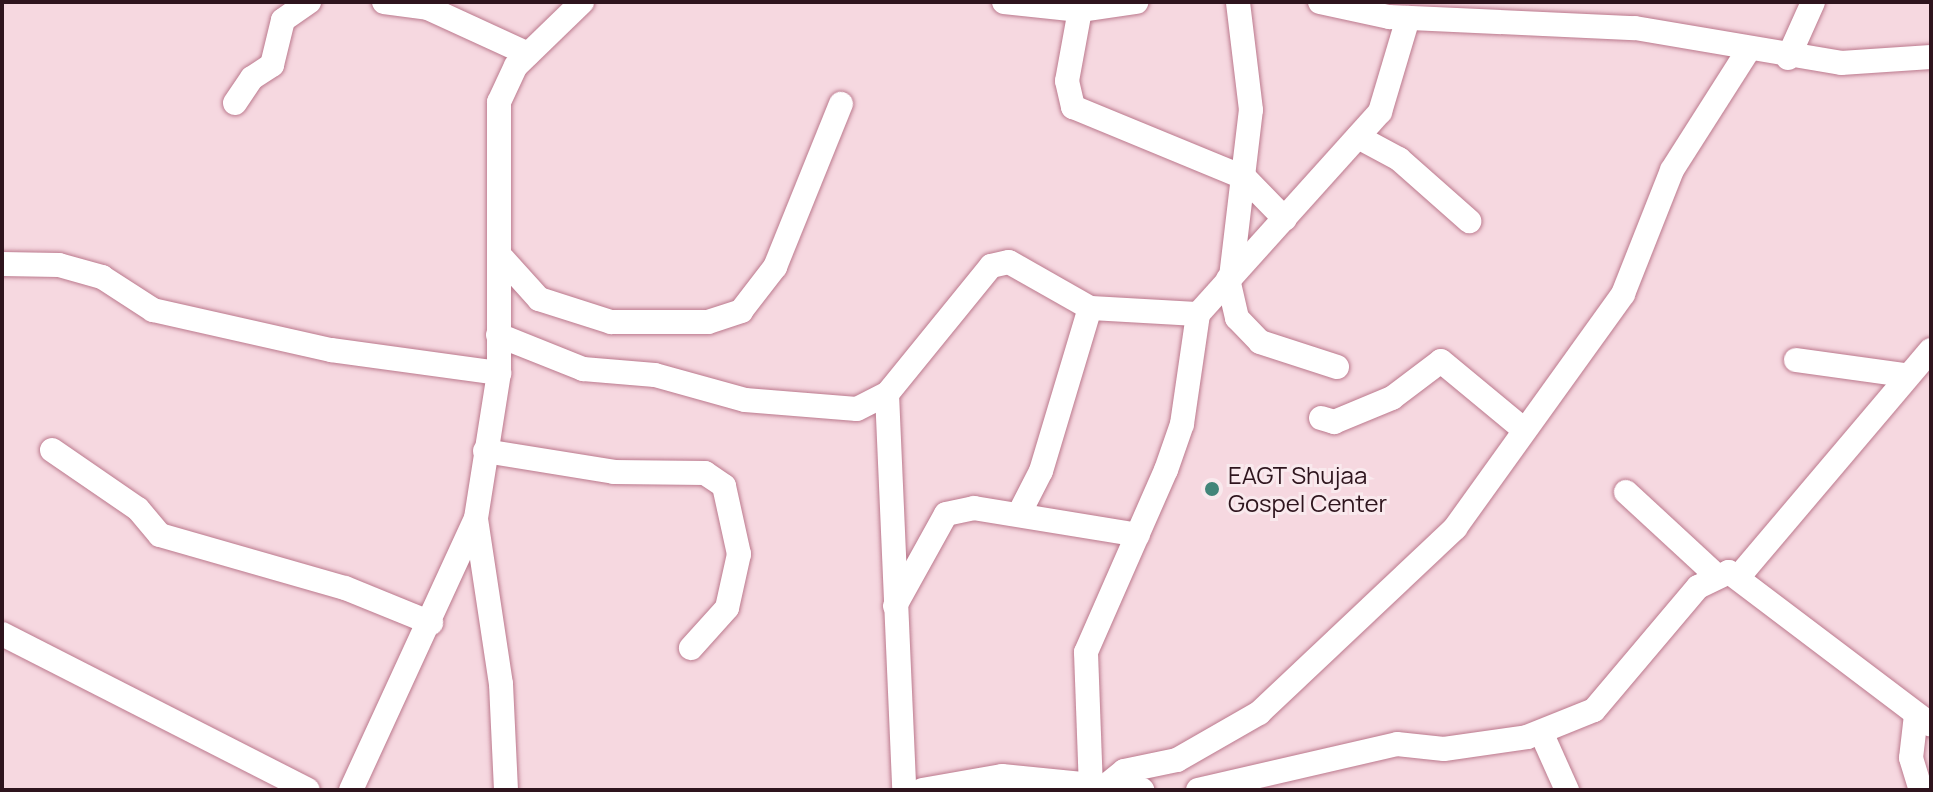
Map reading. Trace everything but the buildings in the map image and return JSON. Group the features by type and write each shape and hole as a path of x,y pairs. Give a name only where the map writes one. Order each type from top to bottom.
{"street":[{"path":"235,103 272,65 283,20 309,2"},
{"path":"384,2 428,8 528,54"},
{"path":"351,790 431,623 476,518 499,373 503,259 499,102 528,54 582,2"},
{"path":"1004,2 1080,10 1136,2"},
{"path":"1238,2 1251,68 1245,178 1229,278 1237,318 1260,342 1337,367"},
{"path":"1320,2 1408,18 1635,28 1788,58 1931,57"},
{"path":"1788,58 1813,2"},
{"path":"1080,10 1067,81 1073,107 1245,178 1285,219"},
{"path":"1097,788 1086,652 1138,535 1182,424 1198,314 1380,112 1408,18"},
{"path":"1097,788 1124,771 1177,760 1297,682 1455,528 1522,428 1623,294 1672,170 1749,49"},
{"path":"503,259 539,299 611,322 708,322 741,311 775,267 841,104"},
{"path":"1358,137 1399,159 1469,221"},
{"path":"498,335 583,369 655,375 745,400 857,409 887,394 991,266 1009,262 1090,308 1198,314"},
{"path":"2,264 59,265 102,277 153,310 331,350 499,373"},
{"path":"1019,514 1041,471 1090,308"},
{"path":"1198,790 1397,744 1444,749 1541,732 1594,710 1727,574 1904,375 1931,350"},
{"path":"1796,360 1904,375"},
{"path":"1321,418 1334,422 1392,398 1441,361 1522,428"},
{"path":"887,394 904,790"},
{"path":"52,450 138,509 160,535 345,588 431,623"},
{"path":"485,451 614,472 705,473 724,486 739,554 727,608 691,648"},
{"path":"1626,492 1727,574 1924,720 1912,768 1921,790"},
{"path":"895,606 946,514 974,508 1138,535"},
{"path":"476,518 501,684 506,790"},
{"path":"2,634 304,789"},
{"path":"1541,732 1567,790"},
{"path":"922,790 1002,776 1097,788 1142,790"}],"place":[{"name":"EAGT Shujaa Gospel Center","path":"1212,489"}]}
